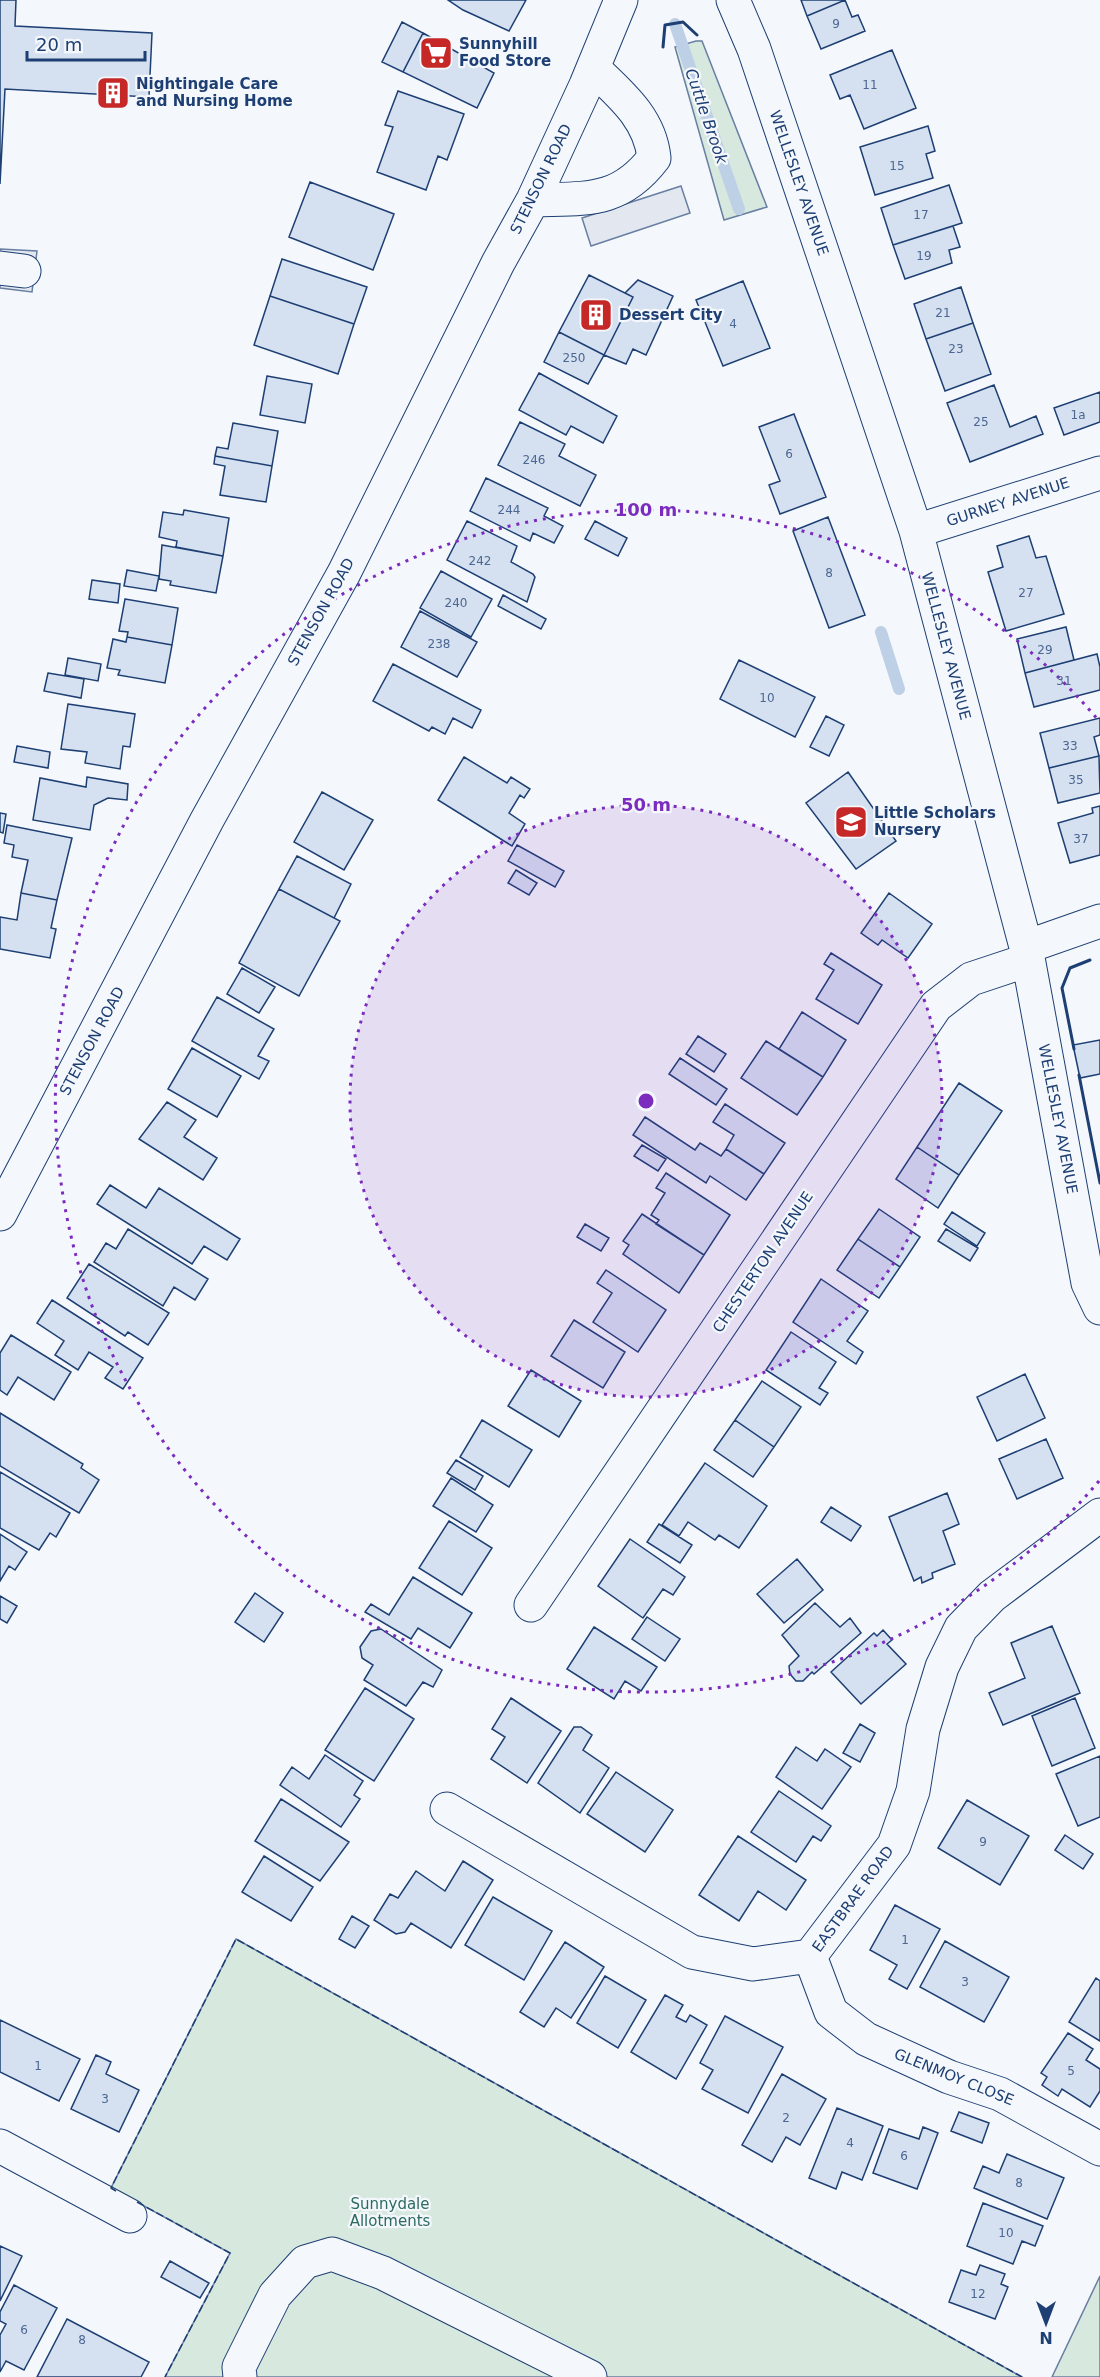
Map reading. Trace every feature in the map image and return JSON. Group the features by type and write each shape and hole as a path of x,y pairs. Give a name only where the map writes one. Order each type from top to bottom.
{"street":[{"name":"STENSON ROAD","path":"0,1214 207,820 344,573 498,263 533,200 621,0"},
{"name":"WELLESLEY AVENUE","path":"733,0 754,49 916,531 1027,953 1088,1283 1100,1308"},
{"path":"533,200 594,197 620,189 641,175 654,158 653,146 636,110 593,68"},
{"name":"GURNEY AVENUE","path":"916,531 1100,473"},
{"name":"CHESTERTON AVENUE","path":"531,1605 936,1006 970,980 1100,921"},
{"name":"EASTBRAE ROAD","path":"447,1809 692,1952 753,1964 810,1956 894,1845 913,1791 923,1729 942,1667 961,1628 992,1596 1100,1515"},
{"name":"GLENMOY CLOSE","path":"810,1956 831,2012 866,2039 950,2077 1000,2094 1100,2149"},
{"path":"0,2146 129,2216"},
{"path":"240,2377 239,2367 275,2295 305,2262 332,2254 383,2273 590,2377"}],"green space":[{"path":"702,41 767,207 724,220 675,47"},
{"name":"Sunnydale Allotments","path":"236,1939 1022,2377 165,2377 230,2253 111,2188"},
{"path":"1100,2276 1100,2377 1052,2377"}],"shaded area":[{"path":"681,186 690,213 591,246 582,218"},
{"path":"0,249 37,251 32,292 0,288"}],"building":[{"name":"Nightingale Care and Nursing Home","path":"0,0 16,0 15,26 152,33 149,97 5,89 0,184"},
{"path":"448,0 526,0 509,31 463,10"},
{"path":"801,0 845,0 807,16"},
{"path":"845,0 852,17 858,15 865,31 821,49 807,16"},
{"path":"402,22 423,33 403,72 382,62"},
{"name":"Sunnyhill Food Store","path":"423,33 494,73 477,108 403,72"},
{"path":"892,50 916,108 864,129 850,95 840,99 830,75"},
{"path":"398,91 464,114 447,160 438,156 426,190 377,172 393,127 385,125"},
{"path":"928,126 935,151 926,154 933,178 875,195 860,147"},
{"path":"310,182 394,214 373,270 289,237"},
{"path":"949,185 962,223 893,245 881,208"},
{"path":"953,226 960,247 949,250 952,263 905,279 893,245"},
{"path":"282,259 367,287 354,324 270,296"},
{"name":"Dessert City","path":"589,275 633,297 604,355 559,332"},
{"path":"638,280 673,296 646,355 633,349 626,364 604,355 633,297 625,293"},
{"path":"743,281 770,348 723,366 696,300"},
{"path":"961,287 973,323 926,339 914,304"},
{"path":"270,296 354,324 338,374 254,345"},
{"path":"973,323 991,374 945,391 926,339"},
{"path":"559,332 604,355 588,384 544,362"},
{"path":"539,373 617,416 603,443 571,426 566,435 519,410"},
{"path":"267,376 312,384 305,423 260,415"},
{"path":"994,385 1010,427 1036,416 1043,434 970,462 947,403"},
{"path":"1100,392 1100,422 1064,435 1054,408"},
{"path":"794,414 826,497 780,514 769,485 780,481 759,427"},
{"path":"520,422 565,444 559,456 596,475 580,506 498,465"},
{"path":"233,423 278,431 272,466 215,456 217,447 228,449"},
{"path":"215,456 272,466 266,502 220,495 225,466 214,464"},
{"path":"486,478 548,508 544,516 563,526 554,543 533,533 530,541 470,511"},
{"path":"184,510 229,518 223,556 176,547 177,541 159,537 163,512 183,515"},
{"path":"828,517 865,615 829,628 793,531"},
{"path":"467,521 517,546 511,562 535,577 527,602 447,560"},
{"path":"595,521 627,538 618,556 585,539"},
{"path":"1029,536 1036,558 1046,556 1064,614 1006,631 988,572 1003,567 997,546"},
{"path":"162,545 223,556 216,593 170,585 171,581 159,579"},
{"path":"127,570 159,576 156,591 124,586"},
{"path":"441,571 492,599 471,637 420,608"},
{"path":"92,580 120,584 118,603 89,599"},
{"path":"503,595 546,619 541,629 498,606"},
{"path":"125,599 178,608 172,645 127,637 128,632 119,631"},
{"path":"420,611 477,642 457,677 401,647"},
{"path":"1066,627 1074,660 1025,673 1017,639"},
{"path":"127,637 172,645 165,683 118,675 120,670 107,668 113,639 126,642"},
{"path":"1097,654 1100,667 1100,690 1034,707 1025,673"},
{"path":"68,658 101,664 98,681 65,675"},
{"path":"739,660 815,697 795,737 720,699"},
{"path":"393,664 481,710 472,728 453,718 445,734 432,727 429,731 373,701"},
{"path":"48,673 84,679 81,698 44,691"},
{"path":"68,704 135,714 130,747 123,746 120,769 85,763 87,752 61,749"},
{"path":"826,716 844,725 829,756 810,747"},
{"path":"1100,718 1100,735 1094,737 1099,756 1049,768 1040,733"},
{"path":"17,746 50,752 48,768 14,762"},
{"path":"1099,756 1100,793 1058,803 1049,768"},
{"path":"464,757 507,783 511,777 530,789 524,798 520,795 509,813 525,824 512,846 438,800"},
{"name":"Little Scholars Nursery","path":"848,772 896,841 856,869 806,803"},
{"path":"87,777 128,784 127,800 108,798 94,805 90,830 33,820 40,778 86,787"},
{"path":"322,792 373,820 344,870 294,842"},
{"path":"1100,806 1100,855 1070,863 1058,823 1093,813 1092,808"},
{"path":"0,813 6,814 3,833 0,832"},
{"path":"7,825 72,838 57,900 21,893 28,860 12,857 14,845 4,843"},
{"path":"517,845 564,871 555,887 508,861"},
{"path":"297,856 351,884 334,918 279,889"},
{"path":"516,870 537,883 529,895 508,883"},
{"path":"279,889 340,921 299,996 239,963"},
{"path":"21,893 57,900 51,928 56,929 50,958 0,949 0,917 17,920"},
{"path":"889,893 932,924 908,958 882,940 878,945 861,933"},
{"path":"831,953 882,985 858,1024 816,999 834,970 824,964"},
{"path":"242,968 275,987 259,1013 227,994"},
{"path":"217,997 274,1029 258,1056 269,1061 259,1079 192,1041"},
{"path":"802,1012 846,1040 823,1077 779,1049"},
{"path":"698,1036 726,1054 714,1072 686,1054"},
{"path":"1100,1040 1100,1074 1080,1078 1073,1045"},
{"path":"766,1041 823,1077 797,1115 741,1078"},
{"path":"192,1048 241,1076 217,1117 168,1089"},
{"path":"680,1058 727,1089 716,1105 669,1074"},
{"path":"959,1083 1002,1111 959,1175 917,1147"},
{"path":"167,1102 196,1120 184,1137 217,1158 203,1180 139,1139"},
{"path":"725,1104 785,1143 764,1174 726,1149 734,1135 713,1122"},
{"path":"645,1117 695,1150 700,1143 721,1156 726,1149 764,1174 746,1200 710,1176 706,1183 633,1135"},
{"path":"642,1145 666,1159 658,1171 634,1156"},
{"path":"917,1147 959,1175 938,1208 896,1179"},
{"path":"666,1173 730,1215 704,1255 656,1224 659,1220 651,1215 665,1193 656,1188"},
{"path":"110,1185 146,1208 159,1188 240,1239 227,1260 204,1246 192,1264 97,1204"},
{"path":"879,1209 920,1237 900,1267 858,1239"},
{"path":"952,1212 985,1233 977,1246 944,1224"},
{"path":"642,1214 704,1255 679,1293 623,1254 629,1245 623,1241"},
{"path":"585,1224 609,1238 601,1251 577,1237"},
{"path":"128,1229 208,1279 195,1300 174,1287 163,1306 94,1262 106,1243 116,1249"},
{"path":"946,1229 978,1248 970,1261 938,1241"},
{"path":"858,1239 900,1267 879,1298 837,1270"},
{"path":"89,1264 169,1313 148,1345 128,1332 125,1336 67,1298"},
{"path":"606,1270 666,1310 638,1352 593,1322 612,1293 597,1283"},
{"path":"821,1279 868,1311 847,1341 863,1352 856,1364 793,1322"},
{"path":"52,1300 143,1358 123,1389 105,1378 113,1367 89,1352 78,1370 55,1355 64,1341 37,1323"},
{"path":"574,1320 625,1352 603,1388 551,1356"},
{"path":"791,1332 836,1362 819,1388 828,1393 820,1405 766,1370"},
{"path":"11,1335 71,1372 54,1400 18,1377 7,1395 0,1390 0,1353"},
{"path":"531,1370 581,1401 559,1437 508,1406"},
{"path":"1025,1374 1045,1418 997,1441 977,1397"},
{"path":"762,1381 801,1407 774,1447 735,1420"},
{"path":"0,1413 83,1464 81,1468 99,1480 79,1513 0,1466"},
{"path":"482,1420 532,1450 509,1487 460,1457"},
{"path":"735,1420 774,1447 753,1477 714,1450"},
{"path":"1046,1439 1063,1478 1017,1499 999,1459"},
{"path":"456,1460 483,1476 475,1490 447,1473"},
{"path":"705,1463 767,1506 739,1548 719,1535 715,1540 688,1522 679,1536 662,1525"},
{"path":"0,1472 70,1513 56,1537 50,1533 39,1550 0,1528"},
{"path":"451,1478 493,1505 476,1532 433,1506"},
{"path":"947,1493 959,1524 943,1531 955,1564 932,1573 933,1578 922,1583 921,1577 914,1581 889,1517"},
{"path":"831,1507 861,1526 851,1541 821,1522"},
{"path":"449,1521 492,1548 462,1595 419,1568"},
{"path":"659,1524 692,1545 680,1563 647,1542"},
{"path":"0,1534 27,1552 15,1570 9,1566 0,1581"},
{"path":"630,1539 685,1577 673,1595 663,1589 643,1618 598,1586"},
{"path":"797,1559 823,1590 784,1623 757,1594"},
{"path":"413,1577 472,1613 450,1648 418,1628 411,1639 365,1612 371,1604 389,1615"},
{"path":"255,1593 283,1613 264,1642 235,1622"},
{"path":"0,1596 17,1606 7,1623 0,1619"},
{"path":"815,1603 840,1627 850,1618 861,1633 814,1674 812,1672 803,1681 796,1681 790,1674 789,1666 799,1656 782,1635"},
{"path":"647,1617 680,1639 665,1661 632,1639"},
{"path":"1052,1626 1080,1693 1003,1725 989,1693 1025,1678 1011,1643"},
{"path":"594,1627 657,1667 641,1691 625,1681 614,1699 567,1669"},
{"path":"381,1629 442,1670 433,1687 423,1682 406,1706 364,1680 373,1665 362,1658 360,1647 371,1631"},
{"path":"883,1630 892,1640 887,1644 906,1664 861,1704 831,1672 874,1633 877,1636"},
{"path":"365,1688 414,1719 374,1781 325,1750"},
{"path":"511,1698 561,1731 527,1783 491,1759 505,1737 492,1729"},
{"path":"1075,1698 1095,1748 1052,1766 1032,1716"},
{"path":"860,1724 875,1733 860,1762 843,1753"},
{"path":"574,1727 581,1727 592,1735 583,1750 609,1768 580,1813 538,1783"},
{"path":"796,1747 817,1761 825,1749 851,1767 822,1809 776,1777"},
{"path":"325,1755 363,1781 354,1795 360,1799 341,1827 280,1785 292,1767 309,1779"},
{"path":"1100,1756 1100,1817 1078,1826 1056,1774"},
{"path":"616,1772 673,1810 645,1852 587,1814"},
{"path":"779,1791 831,1826 821,1841 813,1836 796,1862 751,1832"},
{"path":"281,1799 349,1842 320,1881 255,1841"},
{"path":"967,1800 1029,1836 1000,1885 938,1848"},
{"path":"1065,1835 1093,1854 1083,1869 1055,1850"},
{"path":"738,1836 806,1880 786,1910 758,1891 739,1921 699,1895"},
{"path":"264,1856 313,1887 291,1921 242,1892"},
{"path":"463,1861 493,1880 451,1948 411,1923 405,1932 396,1934 374,1920 390,1894 398,1898 416,1871 445,1891"},
{"path":"493,1897 552,1931 524,1980 465,1945"},
{"path":"895,1905 940,1929 907,1989 889,1979 897,1965 870,1950"},
{"path":"352,1916 369,1926 355,1948 339,1939"},
{"path":"945,1941 1009,1977 984,2022 920,1987"},
{"path":"565,1942 604,1967 571,2018 556,2008 544,2027 520,2012"},
{"path":"605,1976 646,2000 618,2048 577,2023"},
{"path":"1096,1978 1100,1981 1100,2041 1069,2022"},
{"path":"665,1995 683,2005 676,2017 686,2022 690,2015 707,2025 676,2079 631,2052"},
{"path":"725,2016 783,2047 748,2113 702,2089 713,2070 700,2063"},
{"path":"0,2020 80,2059 59,2101 0,2072"},
{"path":"1068,2033 1093,2049 1086,2060 1100,2069 1100,2091 1090,2107 1062,2089 1058,2096 1042,2085 1047,2077 1041,2073"},
{"path":"96,2055 111,2062 106,2074 139,2090 119,2132 71,2109"},
{"path":"782,2074 826,2099 800,2145 786,2137 772,2162 742,2145"},
{"path":"837,2108 883,2126 862,2180 842,2172 836,2189 809,2178"},
{"path":"959,2112 989,2123 982,2143 951,2131"},
{"path":"923,2127 938,2133 917,2189 873,2173 889,2129 919,2139"},
{"path":"1007,2154 1064,2178 1047,2219 974,2188 983,2166 999,2173"},
{"path":"983,2203 1043,2226 1035,2246 1022,2241 1013,2264 967,2246"},
{"path":"0,2246 22,2256 0,2301"},
{"path":"170,2261 209,2283 200,2298 161,2277"},
{"path":"980,2265 1005,2274 1001,2284 1008,2287 995,2319 949,2302 961,2270 976,2275"},
{"path":"14,2285 57,2308 24,2370 6,2361 0,2372 0,2335 6,2324 0,2321 0,2312"},
{"path":"67,2319 149,2362 141,2377 37,2377"}],"waterway":[{"name":"Cuttle Brook","path":"675,24 739,209"},
{"name":"Cuttle Brook","path":"881,632 899,689"}],"fence":[{"path":"116,2191 111,2188 236,1939 1022,2377"},
{"path":"137,2202 230,2253 165,2377"}],"wall":[{"path":"663,47 665,25 683,22 697,35"},
{"path":"1074,1049 1062,988 1070,968 1090,960"},
{"path":"1079,1075 1100,1183"}],"place":[{"name":"Sunnyhill Food Store","path":"436,53"},
{"name":"Nightingale Care and Nursing Home","path":"113,93"},
{"name":"Dessert City","path":"596,315"},
{"name":"Little Scholars Nursery","path":"851,822"}]}
